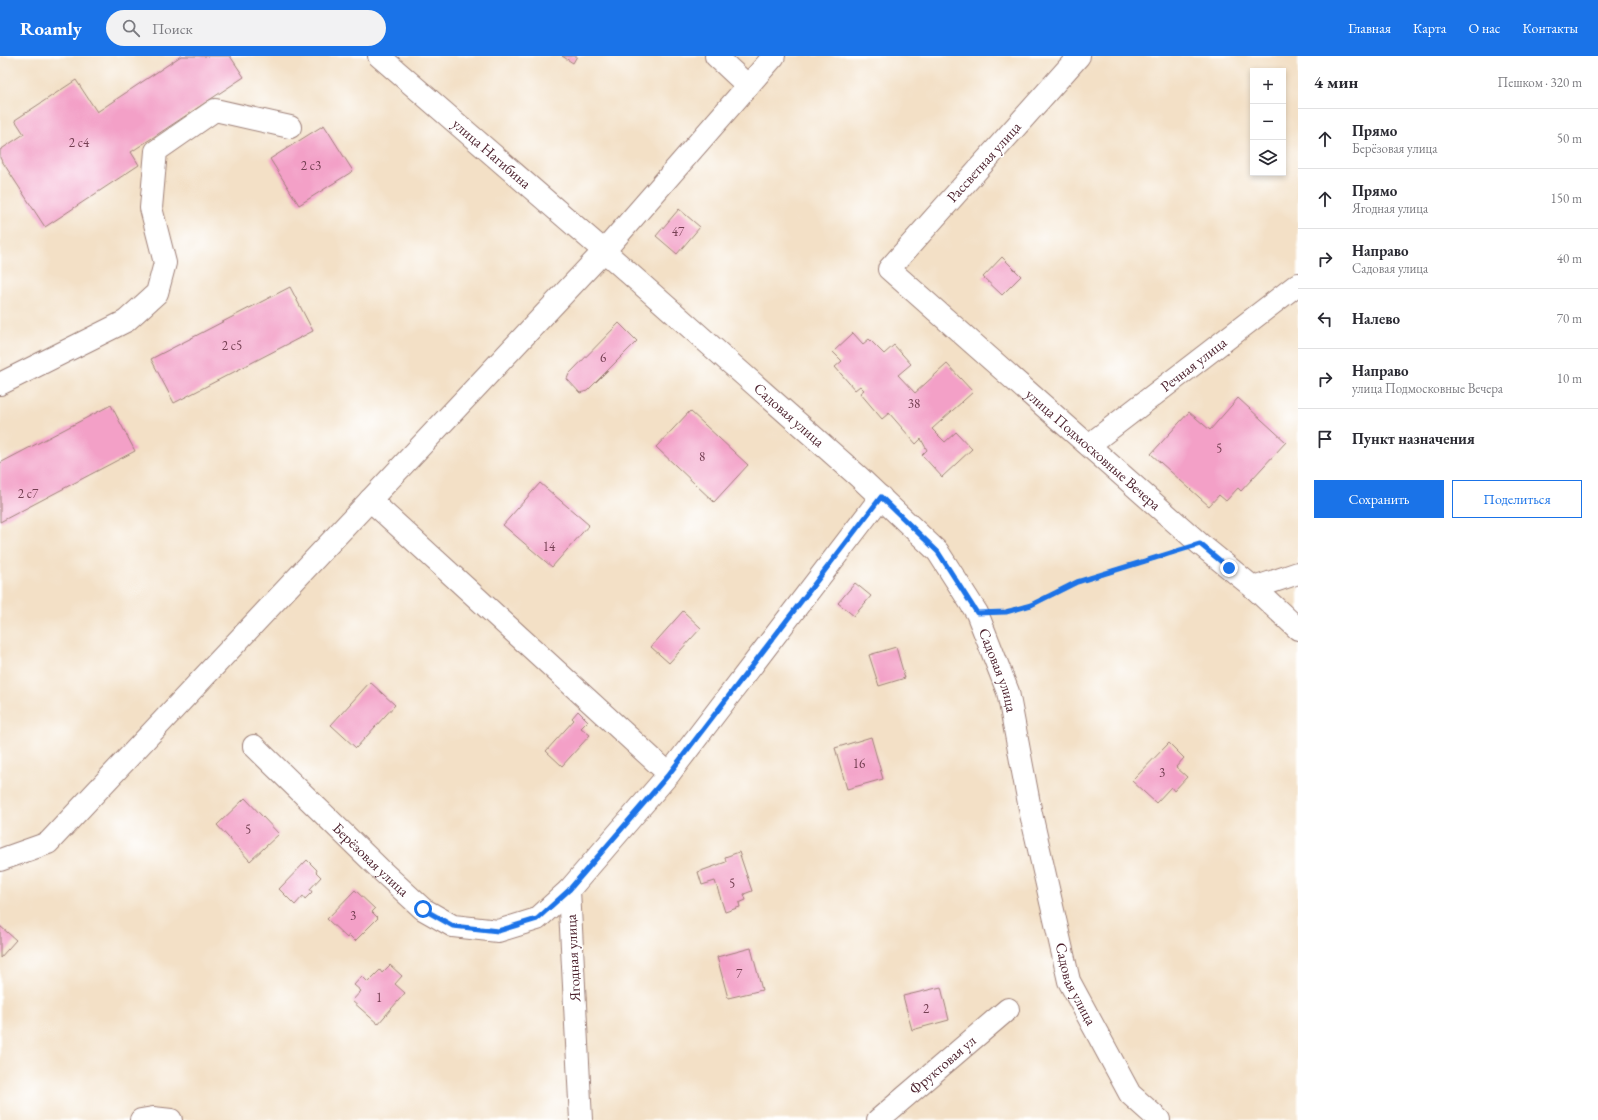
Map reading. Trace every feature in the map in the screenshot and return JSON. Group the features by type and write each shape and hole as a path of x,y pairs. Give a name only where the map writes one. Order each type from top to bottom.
{"street":[{"name":"улица Нагибина","path":"378,56 604,251"},
{"path":"716,56 748,86"},
{"path":"0,860 48,843 604,251 774,56"},
{"name":"Рассветная улица","path":"889,269 1079,56"},
{"path":"0,384 126,321 157,293 165,263 151,208 156,151 215,110 290,127"},
{"name":"Садовая улица","path":"604,251 881,497 938,552 977,613 1008,692 1031,814 1069,981 1130,1094 1159,1120"},
{"name":"улица Подмосковные Вечера","path":"889,269 1200,544 1254,588 1298,629"},
{"name":"Речная улица","path":"1089,445 1298,284"},
{"path":"569,890 669,774 881,497"},
{"path":"370,500 669,774"},
{"path":"1254,588 1298,573"},
{"name":"Берёзовая улица","path":"254,746 423,909 453,926 498,931 537,919 569,890"},
{"name":"Ягодная улица","path":"569,890 581,1120"},
{"name":"Фруктовая ул","path":"878,1120 1008,1009"}],"path":[{"path":"977,613 1006,612 1031,605 1077,582 1200,544"}],"building":[{"path":"181,56 230,56 244,77 131,152 139,165 45,227 0,158 0,150 24,134 15,120 76,80 97,112"},
{"path":"562,56 577,56 573,63"},
{"path":"324,125 353,171 299,205 270,159"},
{"path":"679,209 700,227 677,254 656,236"},
{"path":"1002,257 1021,276 1002,295 983,277"},
{"path":"290,287 313,331 174,403 151,359"},
{"path":"619,323 637,341 587,391 580,393 567,379 569,374"},
{"path":"853,333 863,344 869,339 884,354 894,345 911,364 898,375 915,393 947,364 973,392 932,429 945,442 956,432 972,449 942,477 922,455 927,450 921,439 916,444 889,413 882,419 860,393 864,390 860,386 855,390 835,367 842,361 833,352"},
{"path":"1238,398 1286,442 1241,491 1238,488 1226,501 1219,495 1209,506 1151,454 1189,412 1210,430"},
{"path":"111,405 135,451 0,522 0,463"},
{"path":"690,411 748,465 714,502 656,447"},
{"path":"540,483 589,525 552,567 503,525"},
{"path":"855,583 871,596 854,616 838,603"},
{"path":"683,611 701,628 669,663 651,647"},
{"path":"896,647 905,678 879,686 869,655"},
{"path":"370,682 395,705 356,748 331,725"},
{"path":"578,711 588,721 581,728 590,735 562,766 546,751 574,720 572,718"},
{"path":"871,737 883,779 847,789 835,748"},
{"path":"1169,743 1184,758 1176,767 1187,777 1174,791 1171,787 1156,803 1132,781"},
{"path":"245,798 279,834 250,861 217,825"},
{"path":"739,852 752,891 744,894 746,900 739,903 740,907 725,912 715,881 702,885 698,872 726,862 725,857"},
{"path":"307,860 317,870 316,872 321,877 310,889 312,892 305,899 303,896 295,905 279,889"},
{"path":"355,890 375,909 372,912 378,918 355,941 349,935 347,938 327,919"},
{"path":"0,926 16,940 0,958"},
{"path":"751,948 762,990 728,998 717,957"},
{"path":"390,965 402,976 395,984 405,993 378,1024 352,1001 361,991 354,985 362,976 368,982 380,970 382,973"},
{"path":"941,987 949,1020 912,1030 903,996"}],"route":[{"path":"423,909 453,926 498,931 537,919 569,890 669,774 881,497 938,552 977,613 1006,612 1031,605 1077,582 1115,572 1200,544 1229,568"}]}
